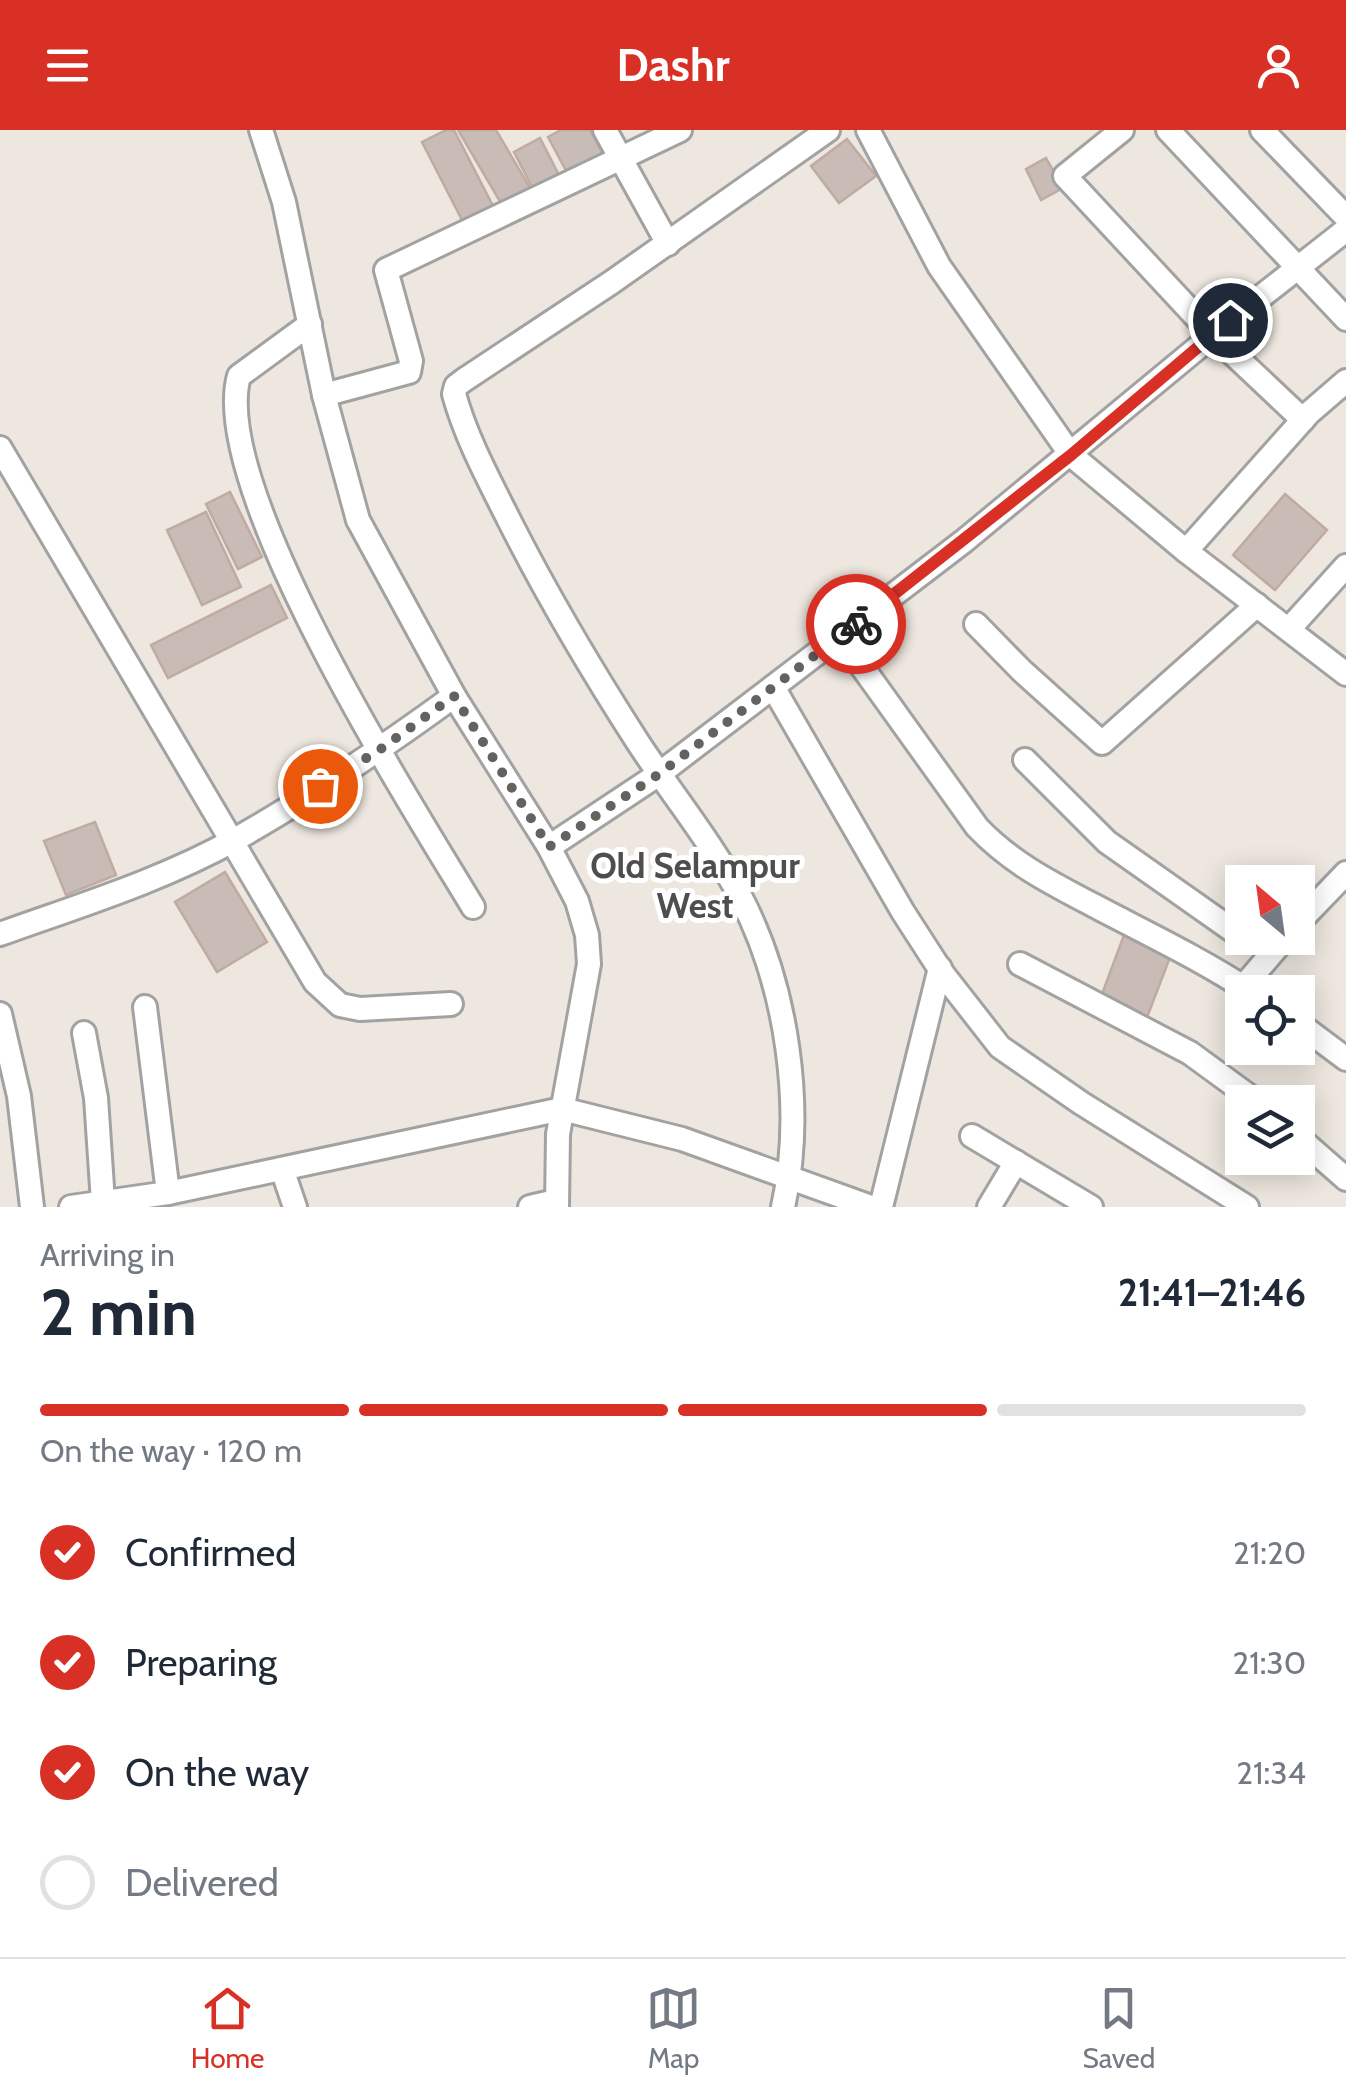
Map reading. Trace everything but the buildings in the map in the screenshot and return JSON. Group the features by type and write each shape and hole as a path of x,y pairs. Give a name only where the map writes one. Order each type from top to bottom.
{"street":[{"path":"260,130 284,202 324,396 358,520 454,696 549,847 577,901 587,935 589,964 555,1160 557,1204 530,1207"},
{"path":"605,130 668,244"},
{"path":"324,396 409,372 410,361 386,270 680,130"},
{"path":"783,1207 790,1176 790,1054 778,995 741,898 584,658 483,469 454,394 456,386 464,380 668,244 828,130"},
{"path":"868,130 939,266 1071,455 1346,674"},
{"path":"1122,130 1065,176 1213,335 1303,420"},
{"path":"1168,130 1346,319"},
{"path":"1262,130 1346,217"},
{"path":"549,847 659,774 840,636 1071,455 1346,230"},
{"path":"310,324 240,376 236,428 247,472 290,579 378,751 474,907"},
{"path":"1186,550 1303,420 1346,380"},
{"path":"0,448 315,982 340,1005 360,1009 451,1004"},
{"path":"1289,629 1346,566"},
{"path":"976,624 1102,743 1257,604"},
{"path":"840,636 978,827 1001,852 1225,978"},
{"path":"773,686 902,912 1000,1048 1247,1207"},
{"path":"0,934 174,868 234,840 378,751 454,696"},
{"path":"1024,760 1107,842 1225,924"},
{"path":"1315,905 1346,873"},
{"path":"1020,964 1190,1053 1234,1085"},
{"path":"881,1207 940,968"},
{"path":"144,1007 154,1199"},
{"path":"0,1014 18,1096 32,1207"},
{"path":"84,1033 96,1098 103,1202"},
{"path":"1315,1036 1346,1059"},
{"path":"70,1207 154,1199 562,1109 682,1139 871,1207"},
{"path":"972,1136 1091,1207"},
{"path":"1315,1153 1346,1179"},
{"path":"988,1207 1016,1162"},
{"path":"282,1169 295,1207"}],"way so far":[{"path":"320,786 378,751 454,696 549,847 659,774 856,624"}],"district":[{"name":"Old Selampur West","path":"695,886"}],"route":[{"path":"856,624 1071,455 1230,320"}]}
